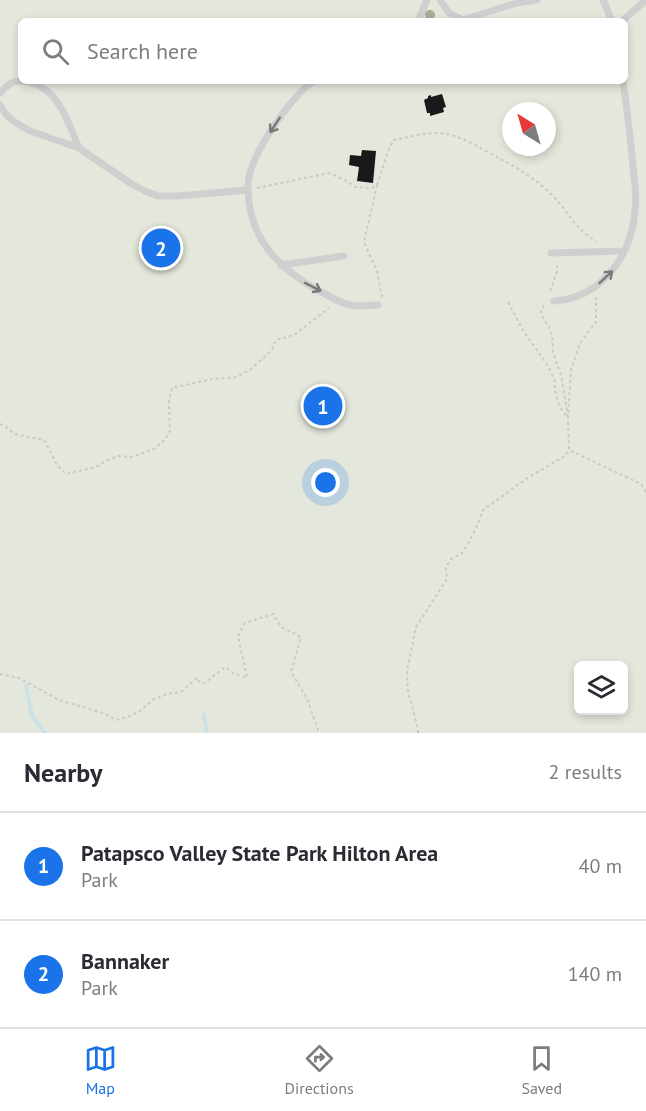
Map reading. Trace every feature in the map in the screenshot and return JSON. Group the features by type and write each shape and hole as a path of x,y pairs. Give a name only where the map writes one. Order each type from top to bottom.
{"lane":[{"path":"419,18 427,0"},
{"path":"440,0 449,13 458,18"},
{"path":"468,18 517,3 537,0"},
{"path":"603,0 611,18"},
{"path":"625,18 646,0"},
{"path":"0,93 7,86 18,81"},
{"path":"37,84 57,100 79,148"},
{"path":"310,84 297,95 284,112 255,160 248,182 251,189 249,206 255,227 265,247 281,265 303,282 343,303 378,305"},
{"path":"554,301 574,297 591,290 614,269 624,251 635,211 636,191 623,84"},
{"path":"0,105 13,121 30,131 79,148 130,183 158,196 251,189"},
{"path":"551,253 624,251"},
{"path":"281,265 344,256"}],"path":[{"path":"381,292 377,272 364,242 377,185 393,140 438,133 454,135 517,166 536,179 554,196 591,239 597,242"},
{"path":"251,189 329,173 355,187 372,188 377,185"},
{"path":"552,286 557,272 557,259"},
{"path":"418,733 408,691 407,671 416,627 447,579 446,567 467,546 483,510 526,479 565,456 568,450 571,370 580,343 596,322 596,298 591,290"},
{"path":"508,302 555,381 562,413 568,417"},
{"path":"0,424 15,434 44,440 57,465 66,474 96,467 119,456 131,457 152,450 163,442 170,431 169,401 172,388 212,379 236,377 250,370 272,350 276,340 294,334 327,309 343,303"},
{"path":"541,312 552,336 553,352 561,375 568,417"},
{"path":"568,450 641,484 646,492"},
{"path":"0,674 19,678 59,700 116,720 140,711 154,699 181,692 197,678 201,684 210,681 226,667 233,673 248,678 238,636 245,623 273,614 281,627 301,637 291,672 307,698 319,733"}],"shaded area":[{"path":"0,0 646,0 646,733 0,733"}],"building":[{"path":"442,94 446,107 443,108 444,112 430,116 424,100 431,95 431,97"},
{"path":"362,150 376,151 373,183 357,181 359,167 349,165 350,155 361,156"}],"waterway":[{"path":"26,686 32,716 45,733"},
{"path":"204,715 207,733"}],"place":[{"name":"Bannaker","path":"161,248"},
{"name":"Patapsco Valley State Park Hilton Area","path":"323,406"}]}
